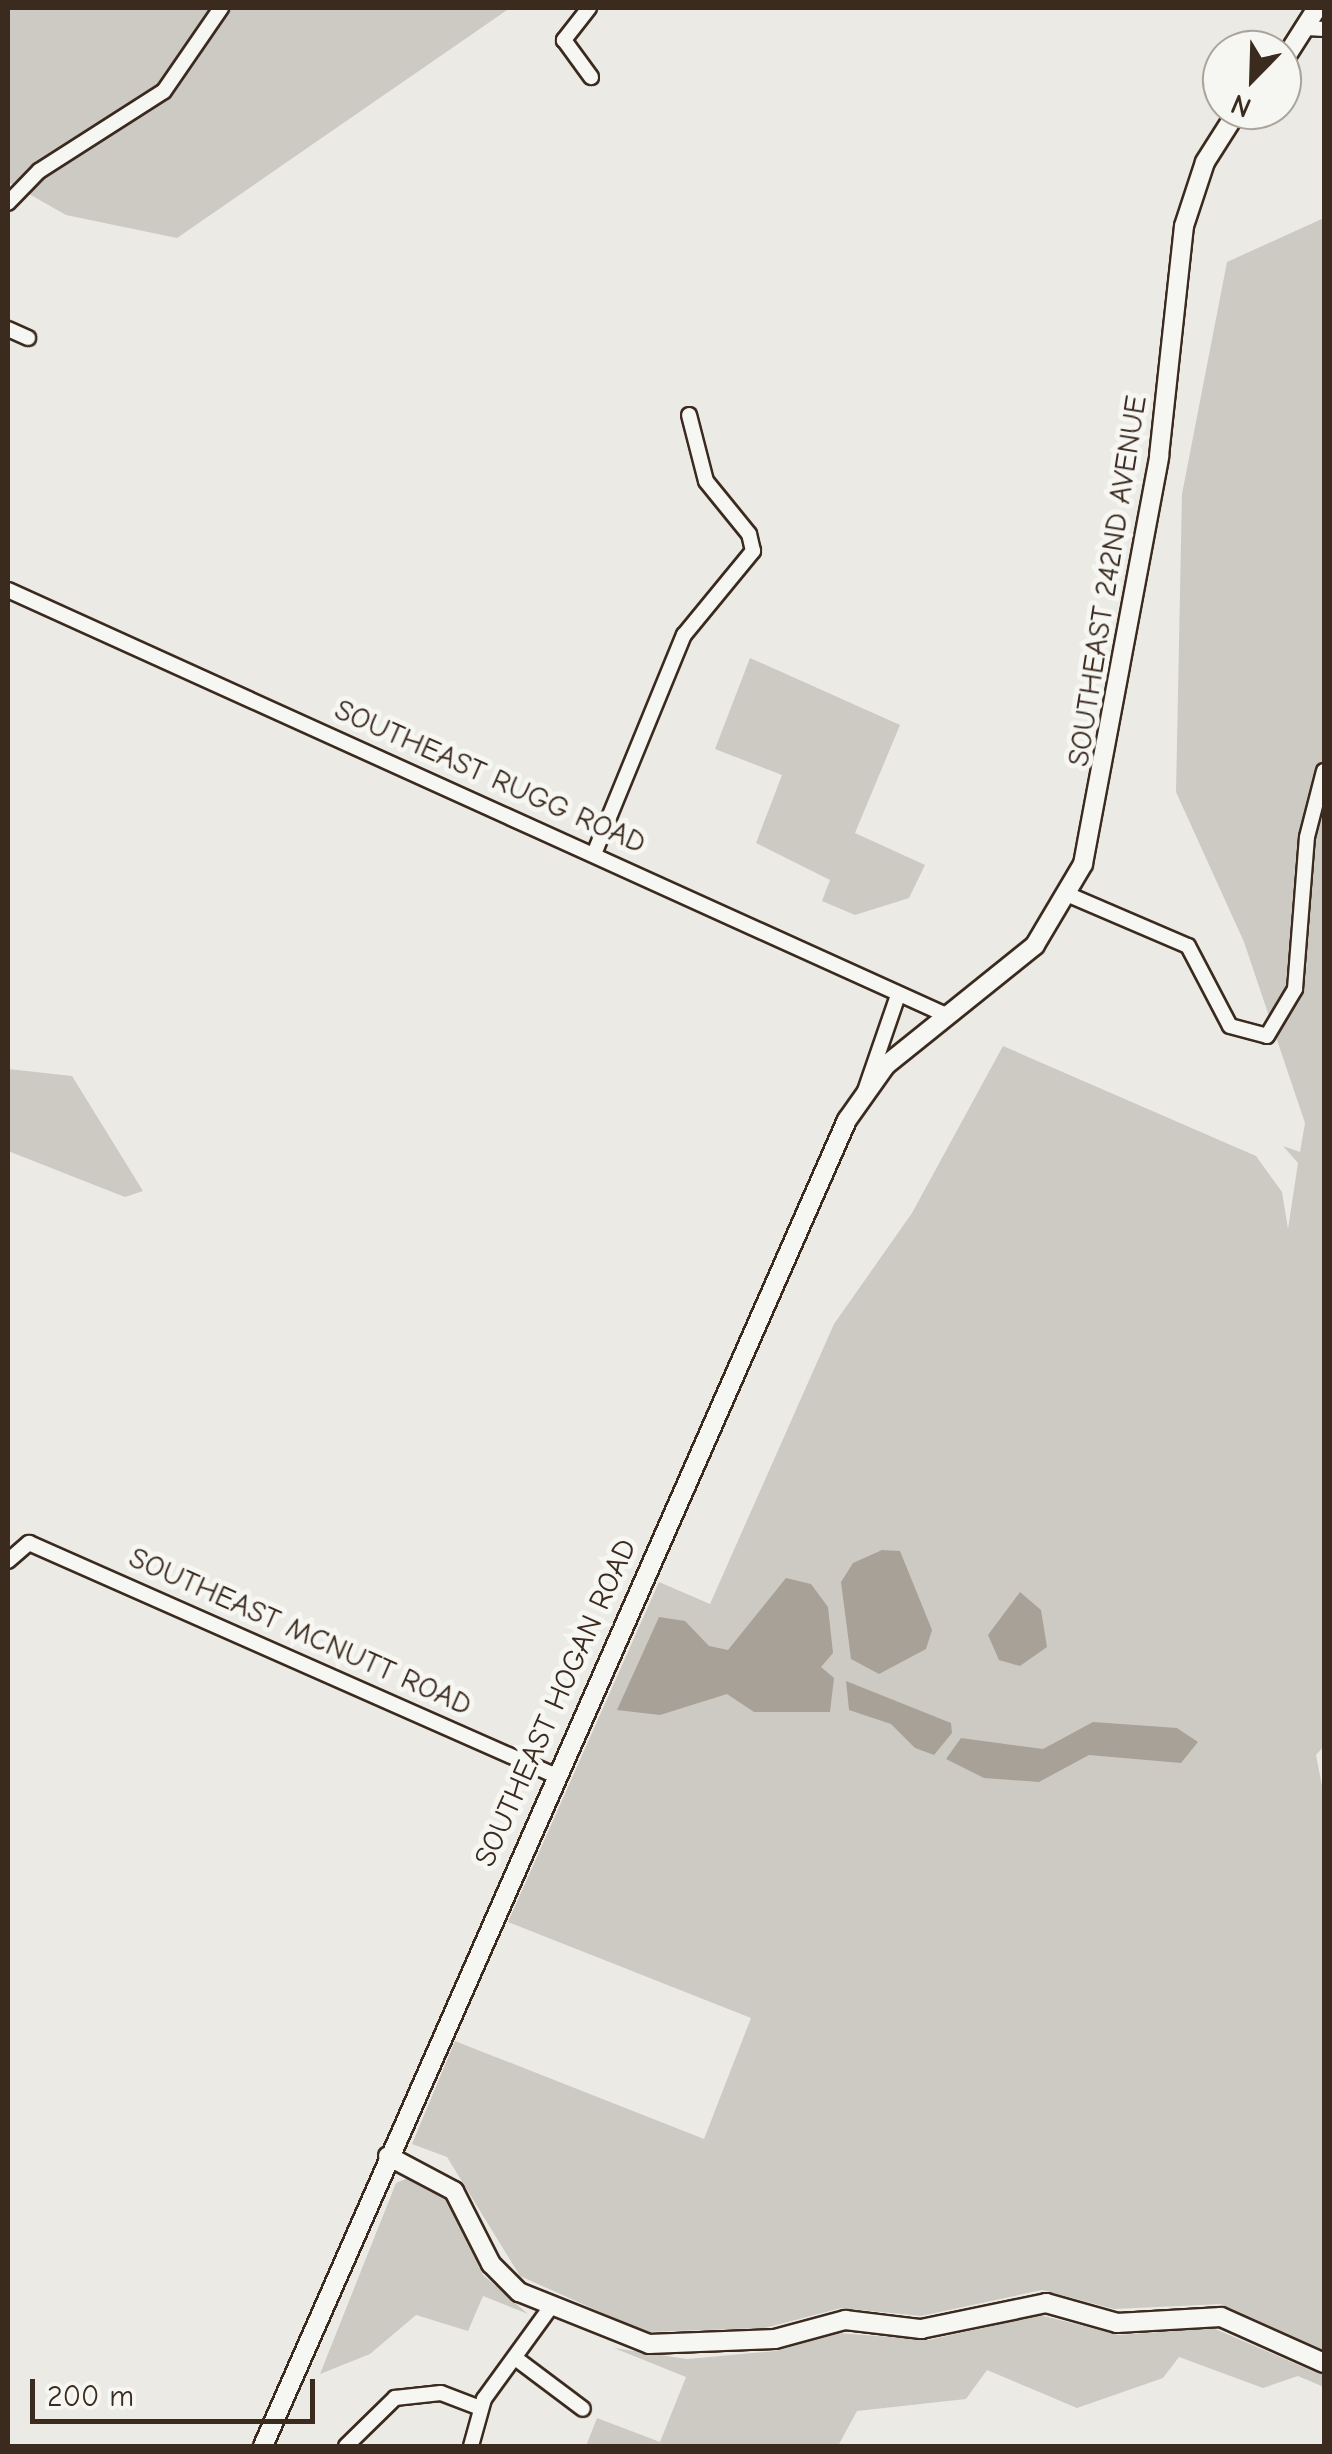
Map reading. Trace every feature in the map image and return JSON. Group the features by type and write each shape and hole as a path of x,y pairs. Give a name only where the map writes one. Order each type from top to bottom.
{"main road":[{"path":"1316,28 1317,8"},
{"name":"SOUTHEAST 242ND AVENUE","path":"948,1016 1033,947 1070,894 1108,764 1126,599 1159,456 1184,226 1205,162 1225,130"},
{"name":"SOUTHEAST HOGAN ROAD","path":"263,2446 554,1774 864,1092 948,1016"},
{"path":"388,2156 454,2190 496,2270 550,2308 675,2347 775,2339 845,2320 921,2329 1046,2302 1117,2322 1221,2317 1324,2363"}],"street":[{"path":"8,203 39,170 156,98 221,8"},
{"path":"589,8 564,40 591,78"},
{"path":"8,329 28,338"},
{"path":"594,854 684,635 752,551 750,534 706,480 689,415"},
{"name":"SOUTHEAST RUGG ROAD","path":"8,590 948,1016"},
{"path":"1070,894 1188,946 1230,1026 1267,1036 1295,989 1307,837 1324,771"},
{"path":"864,1092 898,995"},
{"name":"SOUTHEAST MCNUTT ROAD","path":"8,1562 23,1542 554,1774"},
{"path":"471,2446 480,2408 518,2360 550,2308"},
{"path":"518,2360 583,2409"},
{"path":"346,2446 394,2398 441,2392 480,2408"}],"shaded area":[{"path":"8,8 510,8 177,238 66,215 8,182"},
{"path":"1324,218 1324,1746 1316,1755 1324,1796 1324,2350 1221,2304 1114,2309 1042,2290 921,2316 841,2308 765,2328 645,2332 520,2276 447,2157 412,2144 455,2041 704,2139 751,2018 508,1922 659,1582 710,1604 834,1324 912,1213 1003,1046 1256,1156 1282,1192 1288,1229 1298,1163 1283,1146 1300,1152 1305,1123 1244,942 1176,792 1182,494 1227,262"},
{"path":"750,658 900,725 855,833 925,865 909,898 855,915 822,901 830,880 756,843 782,775 715,749"},
{"path":"8,1069 72,1076 143,1191 125,1197 8,1151"},
{"path":"882,1550 900,1551 932,1630 926,1649 879,1674 851,1659 841,1582 853,1563"},
{"path":"786,1578 811,1584 828,1607 833,1653 821,1667 834,1678 830,1712 754,1712 727,1694 660,1715 617,1710 659,1617 685,1621 709,1646 728,1650"},
{"path":"1020,1592 1041,1610 1047,1647 1020,1666 999,1660 988,1635"},
{"path":"846,1681 951,1723 952,1733 934,1755 915,1748 891,1724 849,1710"},
{"path":"1093,1722 1177,1728 1198,1742 1181,1763 1089,1755 1039,1782 984,1778 946,1759 961,1738 1043,1749"},
{"path":"408,2178 446,2199 483,2275 528,2314 483,2296 468,2331 416,2315 370,2354 320,2374 396,2183"},
{"path":"1040,2315 1119,2335 1213,2328 1324,2376 1324,2387 1298,2376 1263,2388 1179,2357 1163,2378 1077,2408 987,2370 966,2399 857,2411 838,2446 586,2446 597,2418 660,2442 686,2377 614,2348 687,2359 776,2351 837,2333 929,2340"}]}
